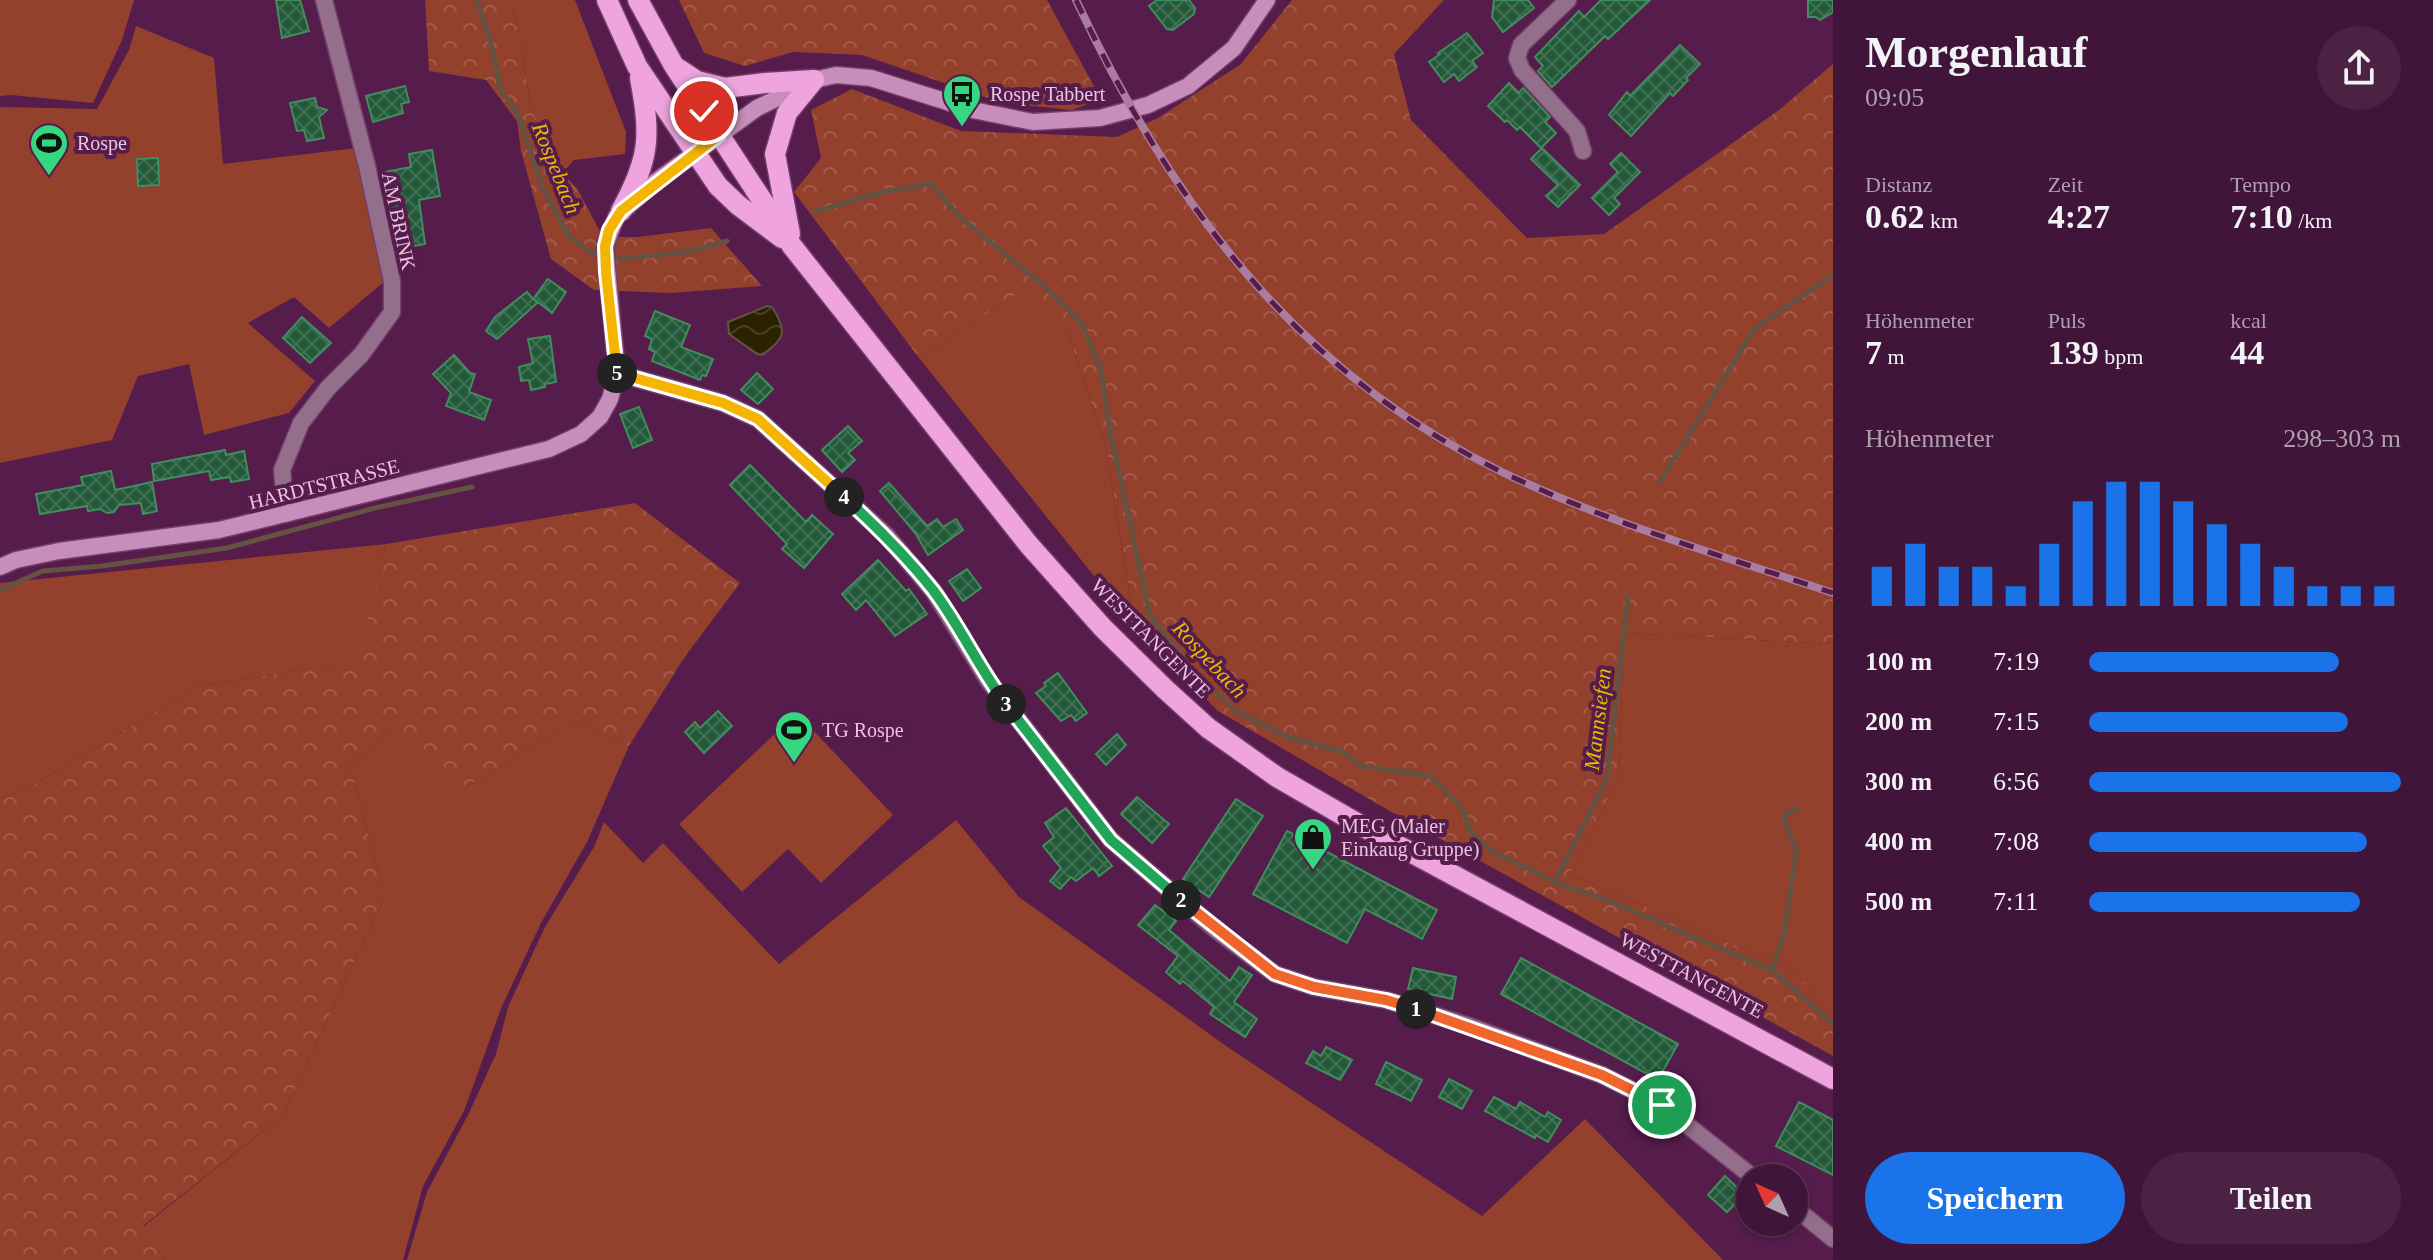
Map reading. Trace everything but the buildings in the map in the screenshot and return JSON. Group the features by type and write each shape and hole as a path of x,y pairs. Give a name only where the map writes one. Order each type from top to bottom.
{"main road":[{"name":"WESTTANGENTE","path":"607,0 637,66 718,186 792,246"},
{"name":"WESTTANGENTE","path":"638,0 673,64 792,246 1029,545 1103,628 1208,728 1277,777 1360,825 1833,1079"},
{"path":"673,64 697,81 725,88 814,80"},
{"path":"621,211 639,178 647,143 646,112 637,66"},
{"path":"792,246 775,154 787,113 814,80"}],"street":[{"name":"AM BRINK","path":"286,514 282,470 301,423 328,388 361,355 392,312 392,281 367,166 324,0"},
{"path":"814,80 836,75 871,78 973,110 1033,122 1100,118 1148,105 1188,86 1234,48 1267,0"},
{"path":"1568,0 1521,45 1517,58 1522,70 1577,131 1583,151"},
{"name":"HARDTSTRASSE","path":"0,567 16,560 59,551 219,530 549,449 581,434 600,417 610,399 617,373 605,246 609,230 621,211 757,108 814,80"},
{"path":"617,373 723,403 758,419 887,536 934,592 988,680 1111,840 1215,929 1275,974 1314,987 1386,1000 1469,1026 1602,1075 1662,1105 1736,1164"},
{"path":"1808,1218 1833,1239"}],"green space":[{"path":"0,0 134,0 122,40 93,103 0,96"},
{"path":"425,0 511,0 522,45 530,106 563,173 578,190 603,237 638,237 711,228 762,286 671,293 594,290 551,259 521,151 517,121 486,80 429,71"},
{"path":"511,0 575,0 626,132 625,154 574,160 563,173 530,106 522,45"},
{"path":"679,0 1047,0 1101,99 1072,110 1003,103 862,55 793,52 745,66 704,53"},
{"path":"1292,0 1444,0 1394,54 1411,120 1527,238 1604,234 1779,110 1833,64 1833,644 1624,633 1619,776 1570,874 1795,971 1833,1019 1833,1056 1388,810 1218,711 1135,627 1106,448 1068,333 1023,290 919,358 794,192 821,158 811,110 852,89 961,131 1117,137 1158,118 1241,64"},
{"path":"136,26 214,58 223,164 356,148 385,281 329,328 294,297 248,323 315,381 289,413 204,435 189,364 138,376 112,440 0,463 0,107 97,109 129,50"},
{"path":"1024,289 1068,333 1106,448 1135,627 919,358"},
{"path":"635,503 740,583 684,658 629,746 575,721 466,787 395,723 350,766 385,896 283,1115 144,1225 164,1260 0,1260 0,798 23,791 198,686 357,661 386,544"},
{"path":"386,544 358,661 198,686 23,791 0,798 0,583"},
{"path":"1624,633 1833,644 1833,1019 1795,971 1570,874 1619,776"},
{"name":"TG Rospe","path":"797,713 893,815 821,883 788,849 742,892 679,824"},
{"path":"575,721 629,746 587,842 541,923 502,1006 464,1111 423,1186 403,1260 164,1260 144,1226 283,1115 385,896 350,766 396,722 466,787"},
{"path":"956,820 1019,897 1229,1048 1482,1216 1585,1119 1723,1260 407,1260 427,1192 496,1054 508,1007 545,927 594,847 604,822 643,863 663,843 779,964"}],"water":[{"path":"767,306 772,307 777,315 782,334 776,344 762,355 729,334 728,322"}],"waterway":[{"name":"Rospebach","path":"477,0 491,42 500,88 518,114 543,188 569,237 594,254 620,259 693,251 727,241"},
{"name":"Rospebach","path":"814,212 882,192 931,184 961,218 1042,284 1081,322 1101,369 1110,430 1150,616 1192,669 1235,711 1290,738 1342,751 1361,766 1430,776 1462,808 1471,832 1492,851 1555,882 1606,900 1772,970 1833,1024"},
{"name":"Mannsiefen","path":"1660,482 1754,329 1833,275"},
{"path":"0,590 43,571 227,548 375,508 472,487"},
{"name":"Mannsiefen","path":"1555,882 1607,778 1628,597"},
{"path":"1772,970 1784,935 1796,851 1783,816 1797,809"}],"railway":[{"path":"1076,0 1113,74 1198,212 1247,275 1302,332 1362,385 1428,431 1542,490 1666,538 1833,593"}],"place":[{"name":"Rospe Tabbert","path":"962,128"},
{"name":"Rospe","path":"49,177"},
{"name":"TG Rospe","path":"794,764"},
{"name":"MEG (Maler Einkaug Gruppe)","path":"1313,871"}],"route":[{"path":"704,111 719,135 621,211 609,230 605,246 606,272 617,373 723,403 758,419 887,536 934,592 988,680 1111,840 1215,929 1275,974 1314,987 1386,1000 1469,1026 1602,1075 1662,1105"}]}
